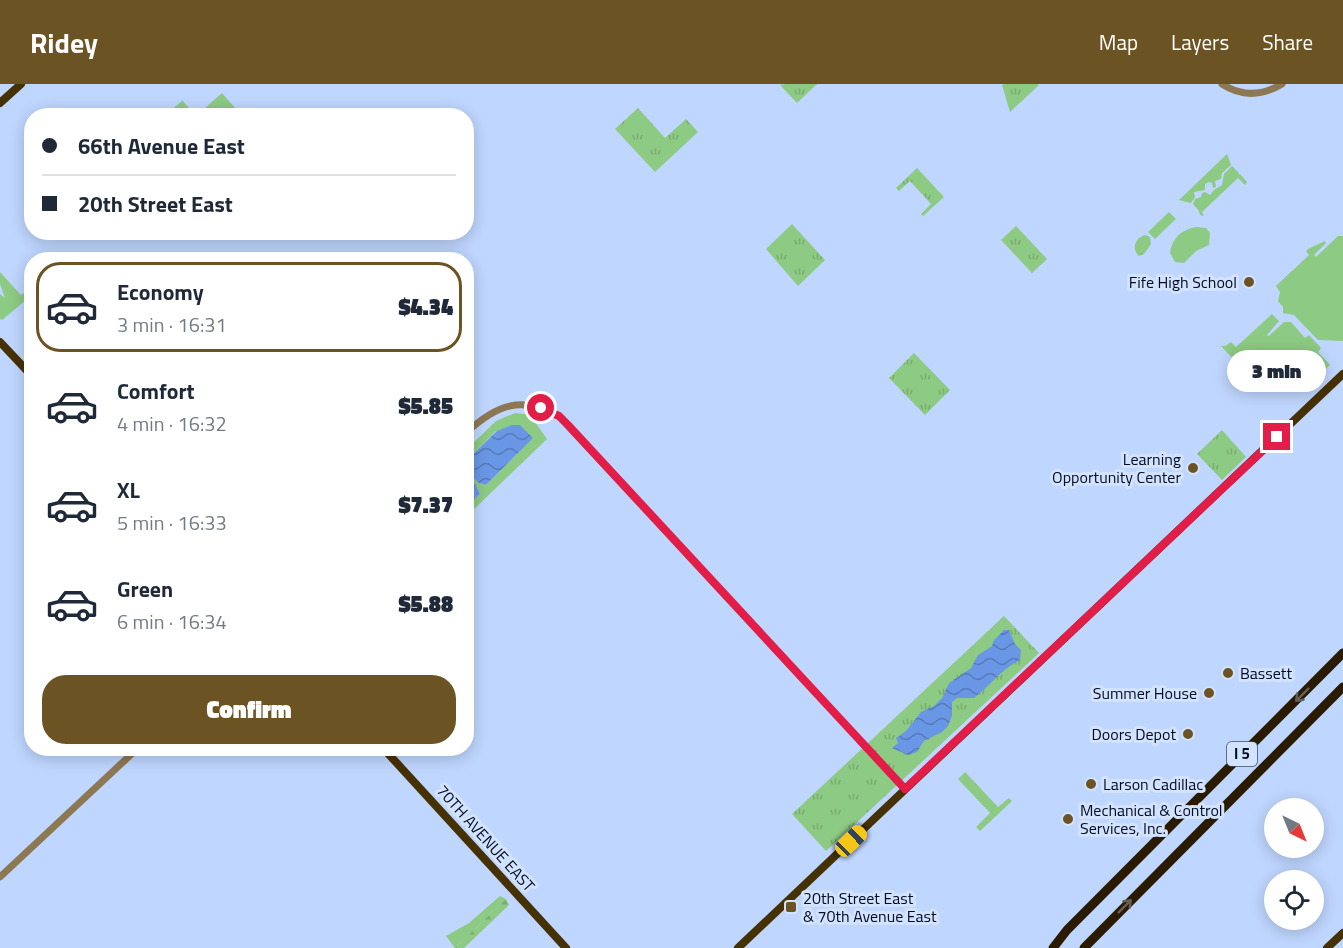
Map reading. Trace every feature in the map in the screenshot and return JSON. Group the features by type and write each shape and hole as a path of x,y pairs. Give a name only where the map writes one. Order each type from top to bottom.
{"highway":[{"name":"I 5","path":"1053,948 1076,922 1343,653"},
{"name":"I 5","path":"1084,948 1343,687"}],"main road":[{"path":"0,103 21,84"},
{"path":"0,342 24,368"},
{"path":"738,948 1343,374"},
{"name":"70TH AVENUE EAST","path":"390,756 566,948"},
{"path":"1327,948 1343,933"}],"street":[{"path":"1221,84 1252,94 1267,92 1282,84"},
{"path":"474,426 488,415 510,405 532,405 559,416 905,789"},
{"path":"0,877 129,756"}],"green space":[{"path":"817,84 797,103 780,85"},
{"path":"1002,85 1039,85 1010,112"},
{"path":"222,93 235,108 205,108"},
{"path":"182,101 189,108 174,108"},
{"path":"638,108 665,138 686,119 698,132 655,172 615,129"},
{"path":"1227,154 1231,165 1222,173 1221,179 1215,181 1216,187 1213,188 1212,183 1209,182 1205,184 1205,190 1194,192 1195,197 1191,203 1179,200"},
{"path":"1232,166 1247,182 1245,185 1238,178 1202,212 1204,216 1200,215 1193,204 1195,199 1201,197 1205,192 1210,195 1222,185 1224,174"},
{"path":"917,168 944,197 923,216 921,214 931,204 910,181 899,191 896,188"},
{"path":"1169,212 1176,219 1155,239 1148,232"},
{"path":"792,224 825,260 798,286 766,249"},
{"path":"1016,226 1047,259 1032,273 1001,240"},
{"path":"1196,227 1206,228 1210,233 1209,245 1196,251 1184,263 1175,262 1170,253 1175,239 1186,230"},
{"path":"1145,235 1150,237 1151,244 1144,254 1139,256 1135,250 1135,244"},
{"path":"1338,236 1343,236 1343,341 1318,340 1294,315 1283,313 1283,307 1278,301 1280,292 1276,286 1309,255 1306,251 1308,249 1325,241 1326,243 1314,255 1316,257"},
{"path":"0,272 21,295 24,293 24,302 2,320 0,319 0,294 5,298 0,284"},
{"path":"1272,314 1279,321 1267,335 1269,336 1284,322 1291,322 1305,338 1309,335 1321,348 1318,352 1330,365 1315,376 1299,383 1282,384 1264,379 1259,386 1221,346 1231,342 1236,347"},
{"path":"914,353 950,390 925,415 889,378"},
{"path":"515,413 533,415 533,419 547,439 474,509 474,500 480,494 474,479 486,485 518,453 496,431 474,453 474,442 496,421"},
{"path":"1222,430 1246,457 1222,480 1197,454"},
{"path":"1004,616 1039,653 826,851 792,814"},
{"path":"965,772 998,807 1009,798 1012,801 980,831 976,827 990,813 958,779"},
{"path":"500,896 506,899 455,948 446,936 469,923"},
{"path":"506,899 509,905 464,948 455,948"}],"water":[{"path":"512,425 520,425 533,438 486,485 474,479 474,453 497,431"},
{"path":"474,483 476,485 480,494 474,500"},
{"path":"1004,630 1009,630 1015,644 1021,650 1020,660 1007,668 974,698 957,698 952,702 952,716 948,726 942,732 924,741 917,752 908,755 892,748 898,743 896,738 906,731 921,712 934,706 942,698 949,683 971,668 978,655 992,646 994,640"}],"place":[{"name":"Fife High School","path":"1249,282"},
{"name":"Learning Opportunity Center","path":"1193,468"},
{"name":"Bassett","path":"1228,673"},
{"name":"Summer House","path":"1209,693"},
{"name":"Doors Depot","path":"1188,734"},
{"name":"Larson Cadillac","path":"1091,784"},
{"name":"Mechanical & Control Services, Inc.","path":"1068,819"},
{"name":"20th Street East & 70th Avenue East","path":"791,907"}],"route":[{"path":"541,408 559,416 568,425 905,789 1277,437"}]}
